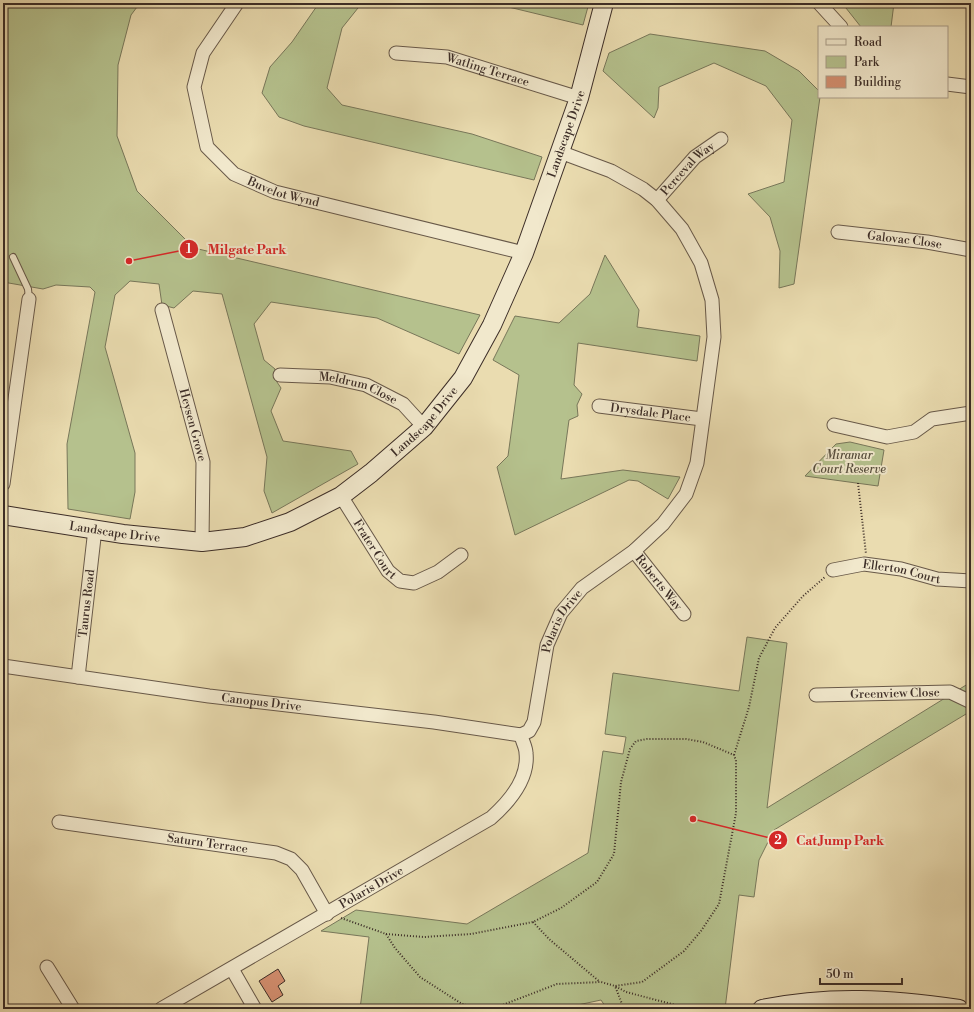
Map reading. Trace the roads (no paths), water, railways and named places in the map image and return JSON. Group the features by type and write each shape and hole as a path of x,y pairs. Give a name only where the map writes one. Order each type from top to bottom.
{"street":[{"name":"Buvelot Wynd","path":"238,3 203,53 194,87 207,147 234,174 275,192 524,253"},
{"name":"Landscape Drive","path":"3,515 95,529 202,542 244,538 284,525 341,496 371,474 424,427 463,378 492,325 524,253 579,98 604,3"},
{"path":"820,3 840,26"},
{"name":"Watling Terrace","path":"396,53 447,57 579,98"},
{"path":"948,84 971,87"},
{"name":"Perceval Way","path":"657,200 695,157 721,139"},
{"name":"Polaris Drive","path":"162,1009 491,818 504,806 526,770 526,752 520,735 529,731 534,722 547,645 561,613 582,588 634,551 663,524 686,494 697,463 714,336 712,300 701,263 682,229 657,200 643,189 611,171 560,152"},
{"name":"Galovac Close","path":"838,232 926,242 971,250"},
{"path":"3,484 29,299"},
{"name":"Heysen Grove","path":"162,310 203,462 202,542"},
{"name":"Meldrum Close","path":"280,376 330,378 366,385 404,404 424,427"},
{"name":"Drysdale Place","path":"599,406 702,419"},
{"path":"834,425 886,437 914,432 932,419 971,413"},
{"name":"Frater Court","path":"341,496 388,571 400,581 414,584 438,572 461,555"},
{"name":"Taurus Road","path":"78,677 95,529"},
{"name":"Roberts Way","path":"634,551 684,614"},
{"name":"Ellerton Court","path":"833,570 867,564 901,569 937,579 971,581"},
{"name":"Canopus Drive","path":"3,666 209,696 434,722 520,735"},
{"name":"Greenview Close","path":"816,695 950,692 971,702"},
{"name":"Saturn Terrace","path":"59,822 276,853 291,859 302,870 326,914"},
{"path":"47,967 73,1009"},
{"path":"232,969 255,1009"},
{"path":"762,1009 794,1002 869,999 904,1001 959,1009"}],"lane":[{"path":"13,257 28,289 29,299"}],"place":[{"name":"Milgate Park","path":"129,261"},
{"name":"Cat Jump Park","path":"693,819"}],"park label":[{"name":"Miramar Court Reserve","path":"849,462"}]}
